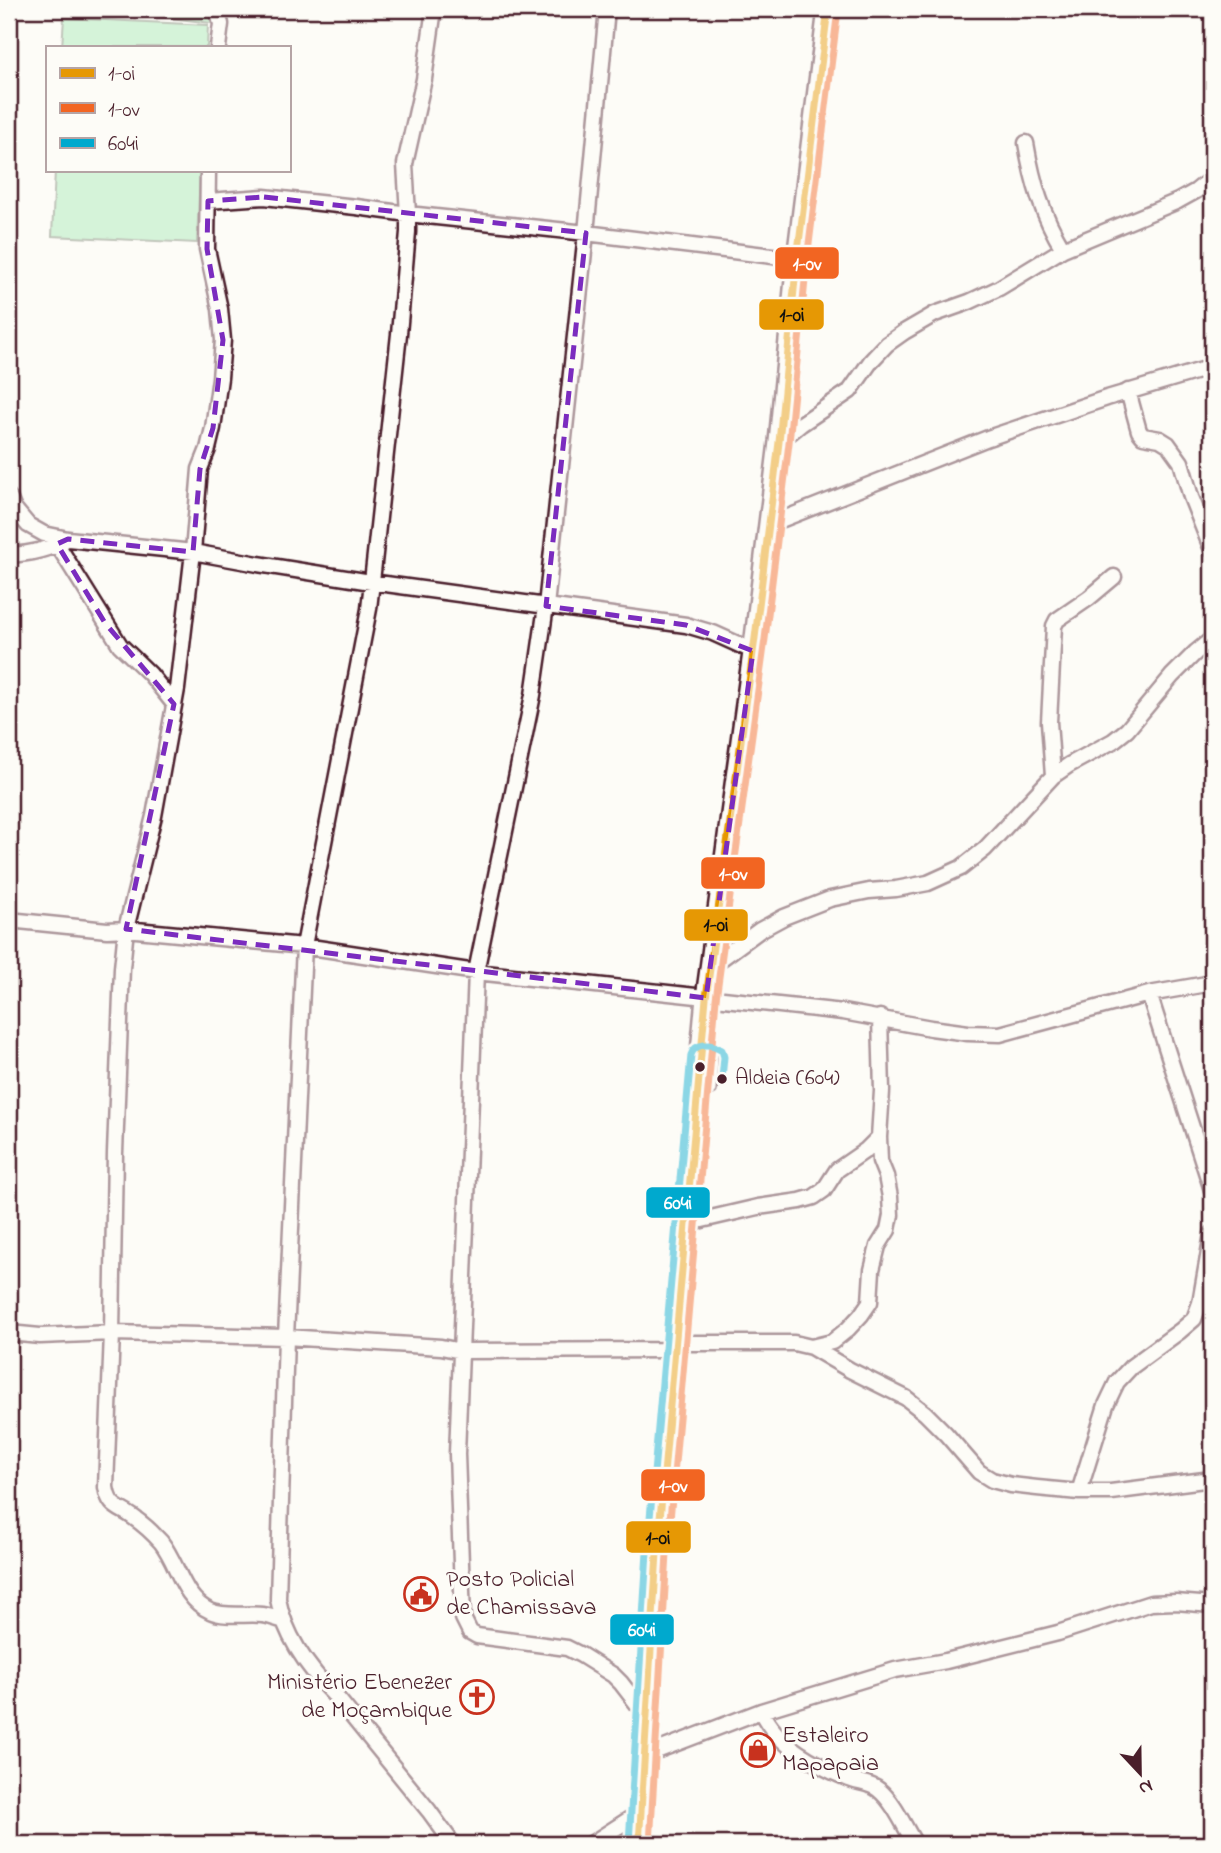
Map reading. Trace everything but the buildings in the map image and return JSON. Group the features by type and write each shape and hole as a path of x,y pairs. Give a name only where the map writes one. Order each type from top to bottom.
{"street":[{"path":"217,9 221,24 218,46"},
{"path":"434,9 424,79 405,164 408,232 369,609 304,946 286,1337 278,1599 280,1612 294,1642 323,1683 453,1844"},
{"path":"607,9 546,606 533,695 476,972 457,1454 463,1618 470,1632 477,1636 567,1648 613,1675 648,1718"},
{"path":"639,1844 657,1553 706,998 779,442 797,259 828,9"},
{"path":"1026,143 1040,206 1063,249"},
{"path":"208,172 206,249 220,309 223,340 213,428 200,469 193,552 174,704 154,816 126,929 121,968 106,1487 107,1496 114,1506 132,1516 162,1543 186,1590 197,1603 212,1612 262,1615 284,1621"},
{"path":"779,442 850,391 871,361 887,344 904,332 936,314 999,288 1063,249 1178,201 1212,178"},
{"path":"208,201 264,197 356,206 797,259"},
{"path":"768,524 988,438 1128,391 1212,367"},
{"path":"1128,391 1139,431 1143,436 1168,443 1181,463 1191,498 1212,551"},
{"path":"9,497 28,525 63,541 193,552 371,582 686,625 713,633 753,651"},
{"path":"9,555 50,548 63,541"},
{"path":"63,541 120,645 150,674 174,704"},
{"path":"1053,776 1049,722 1054,626 1057,620 1114,577"},
{"path":"710,966 760,930 784,917 830,899 928,883 961,868 985,849 1053,776 1114,741 1127,730 1172,676 1212,639"},
{"path":"9,920 304,946 476,972 843,1012 968,1033 1000,1034 1149,993 1212,983"},
{"path":"1149,993 1212,1190"},
{"path":"810,1347 832,1342 848,1329 870,1302 872,1270 878,1246 888,1230 891,1215 888,1186 880,1161 879,1137 882,1091 880,1017"},
{"path":"685,1224 814,1197 824,1190 837,1170 866,1150 879,1137"},
{"path":"1079,1492 1117,1382 1131,1367 1194,1319 1212,1234"},
{"path":"9,1333 40,1336 112,1333 286,1337 441,1347 461,1351 794,1343 810,1347 906,1398 946,1434 979,1472 992,1480 1011,1485 1079,1492 1111,1492 1212,1479"},
{"path":"646,1755 761,1712 895,1670 946,1661 1058,1633 1151,1603 1212,1605"},
{"path":"761,1712 773,1730 799,1754 851,1779 877,1788 884,1794 915,1844"},
{"path":"590,1844 642,1811"}],"highlighted area":[{"path":"264,197 586,233 546,606 686,625 753,651 706,998 126,929 174,704 105,623 57,544 68,539 193,552 200,469 213,428 223,340 207,249 208,201"}],"green space":[{"path":"62,9 207,9 212,23 146,15 63,13"},
{"path":"64,18 208,25 207,46 62,46"},
{"path":"55,172 200,172 197,243 52,236"}],"transit line":[{"name":"1-0i","path":"639,1844 657,1553 706,998 755,638 828,9"},
{"name":"1-0v","path":"650,1844 667,1554 716,999 765,639 838,10"},
{"name":"604i","path":"629,1843 647,1552 691,1055 696,1048 709,1045 722,1050 722,1079"}],"place":[{"name":"Aldeia (604)","path":"722,1079"},
{"name":"Posto Policial de Chamissava","path":"421,1594"},
{"name":"Ministério Ebenezer de Moçambique","path":"477,1697"},
{"name":"Estaleiro Mapapaia","path":"758,1750"}]}
